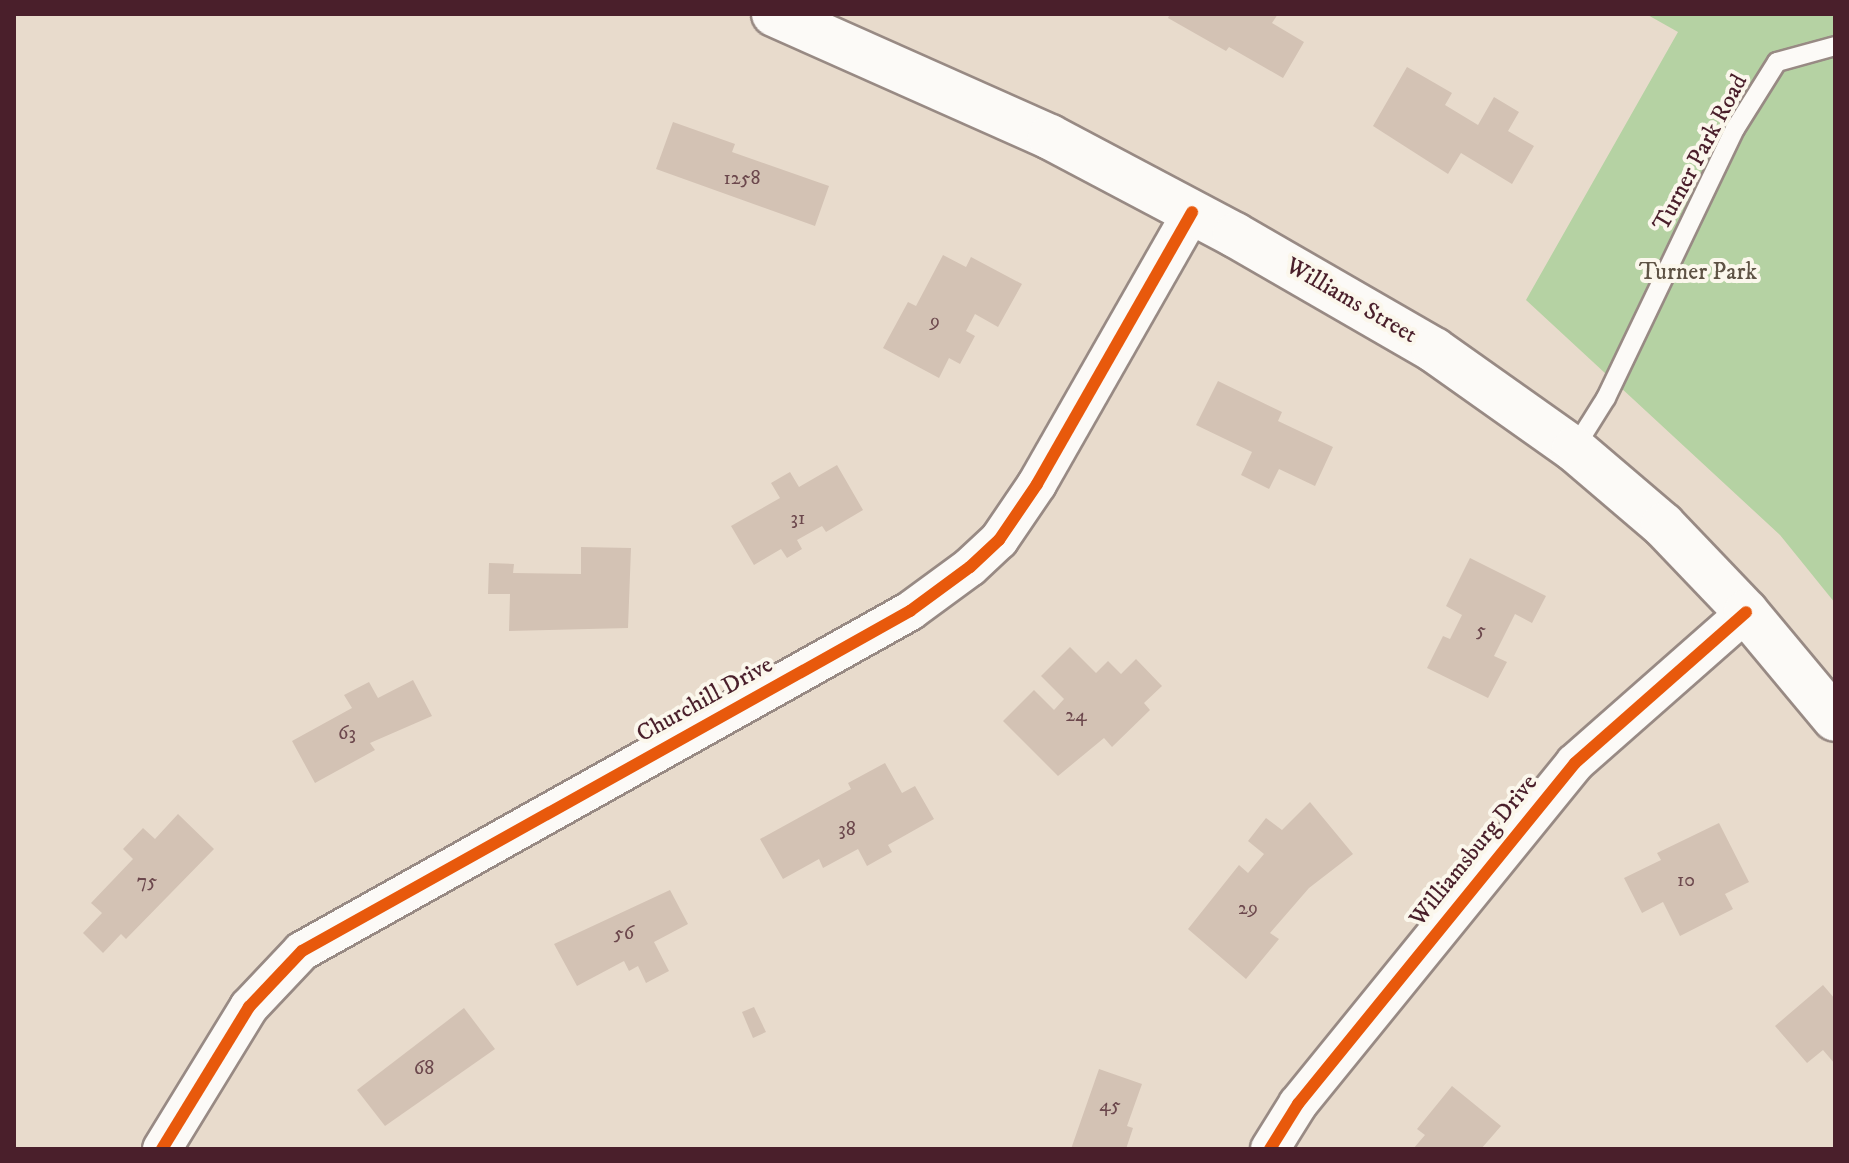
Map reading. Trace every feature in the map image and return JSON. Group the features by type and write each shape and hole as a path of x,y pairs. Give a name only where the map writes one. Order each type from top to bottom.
{"main road":[{"name":"Williams Street","path":"774,14 945,86 1192,212 1434,350 1574,449 1663,525 1746,612 1835,719"}],"street":[{"name":"Churchill Drive","path":"162,1149 249,1007 302,951 910,611 970,567 999,540 1037,484 1192,212"},
{"name":"Williamsburg Drive","path":"1270,1149 1298,1104 1575,763 1746,612"}],"lane":[{"name":"Turner Park Road","path":"1574,449 1606,398 1735,129 1777,62 1835,46"}],"green space":[{"name":"Turner Park","path":"1646,14 1835,14 1835,603 1780,535 1526,300 1678,32"}],"building":[{"path":"1170,14 1278,14 1272,23 1304,42 1283,78 1229,47 1226,51 1168,18"},
{"path":"1407,67 1452,93 1445,105 1478,125 1494,97 1519,112 1508,131 1534,146 1512,184 1461,153 1448,174 1373,126"},
{"path":"673,122 735,144 732,152 829,186 815,226 656,169"},
{"path":"943,255 966,267 971,257 1022,284 998,327 975,314 966,331 975,336 960,364 949,358 939,378 883,348 908,302 916,306"},
{"path":"1218,381 1282,412 1278,421 1333,447 1315,486 1279,469 1269,489 1241,475 1252,452 1196,425"},
{"path":"837,465 863,510 826,532 822,526 797,540 802,549 787,558 781,549 754,565 731,526 780,498 771,483 790,472 799,487"},
{"path":"581,547 631,548 628,628 509,631 510,594 488,594 489,563 514,564 513,573 581,574"},
{"path":"1470,558 1546,596 1532,623 1515,614 1494,656 1507,662 1488,698 1427,668 1443,636 1450,639 1462,615 1446,606"},
{"path":"1070,647 1096,673 1108,661 1121,674 1136,659 1162,686 1144,703 1150,710 1112,747 1104,738 1058,776 1003,721 1034,690 1054,710 1064,699 1041,676"},
{"path":"413,680 432,716 370,743 375,750 315,783 292,741 352,708 344,695 369,682 378,698"},
{"path":"885,763 902,793 915,786 934,819 888,845 892,852 867,866 858,849 823,868 819,859 783,879 760,839 851,789 848,783"},
{"path":"1310,802 1353,854 1309,888 1270,933 1279,939 1246,979 1188,929 1239,865 1248,873 1264,854 1248,841 1266,818 1282,830"},
{"path":"178,814 214,849 126,939 121,934 103,953 83,933 102,913 91,903 133,859 123,849 143,828 155,839"},
{"path":"1719,823 1749,882 1725,894 1733,909 1680,936 1663,902 1642,913 1624,878 1661,860 1657,853"},
{"path":"670,890 688,924 654,942 669,971 646,983 638,966 629,971 624,961 577,986 554,944"},
{"path":"1823,985 1835,999 1835,1064 1823,1050 1807,1063 1775,1026"},
{"path":"754,1007 766,1032 753,1038 742,1012"},
{"path":"464,1008 495,1049 385,1126 357,1090"},
{"path":"1099,1069 1142,1084 1127,1126 1133,1128 1126,1149 1071,1149"},
{"path":"1452,1086 1501,1126 1481,1149 1413,1149 1425,1135 1417,1129"}],"cycle path":[{"path":"162,1149 249,1007 302,951 910,611 970,567 999,540 1037,484 1192,212"},
{"path":"1270,1149 1298,1104 1575,763 1746,612"}]}
